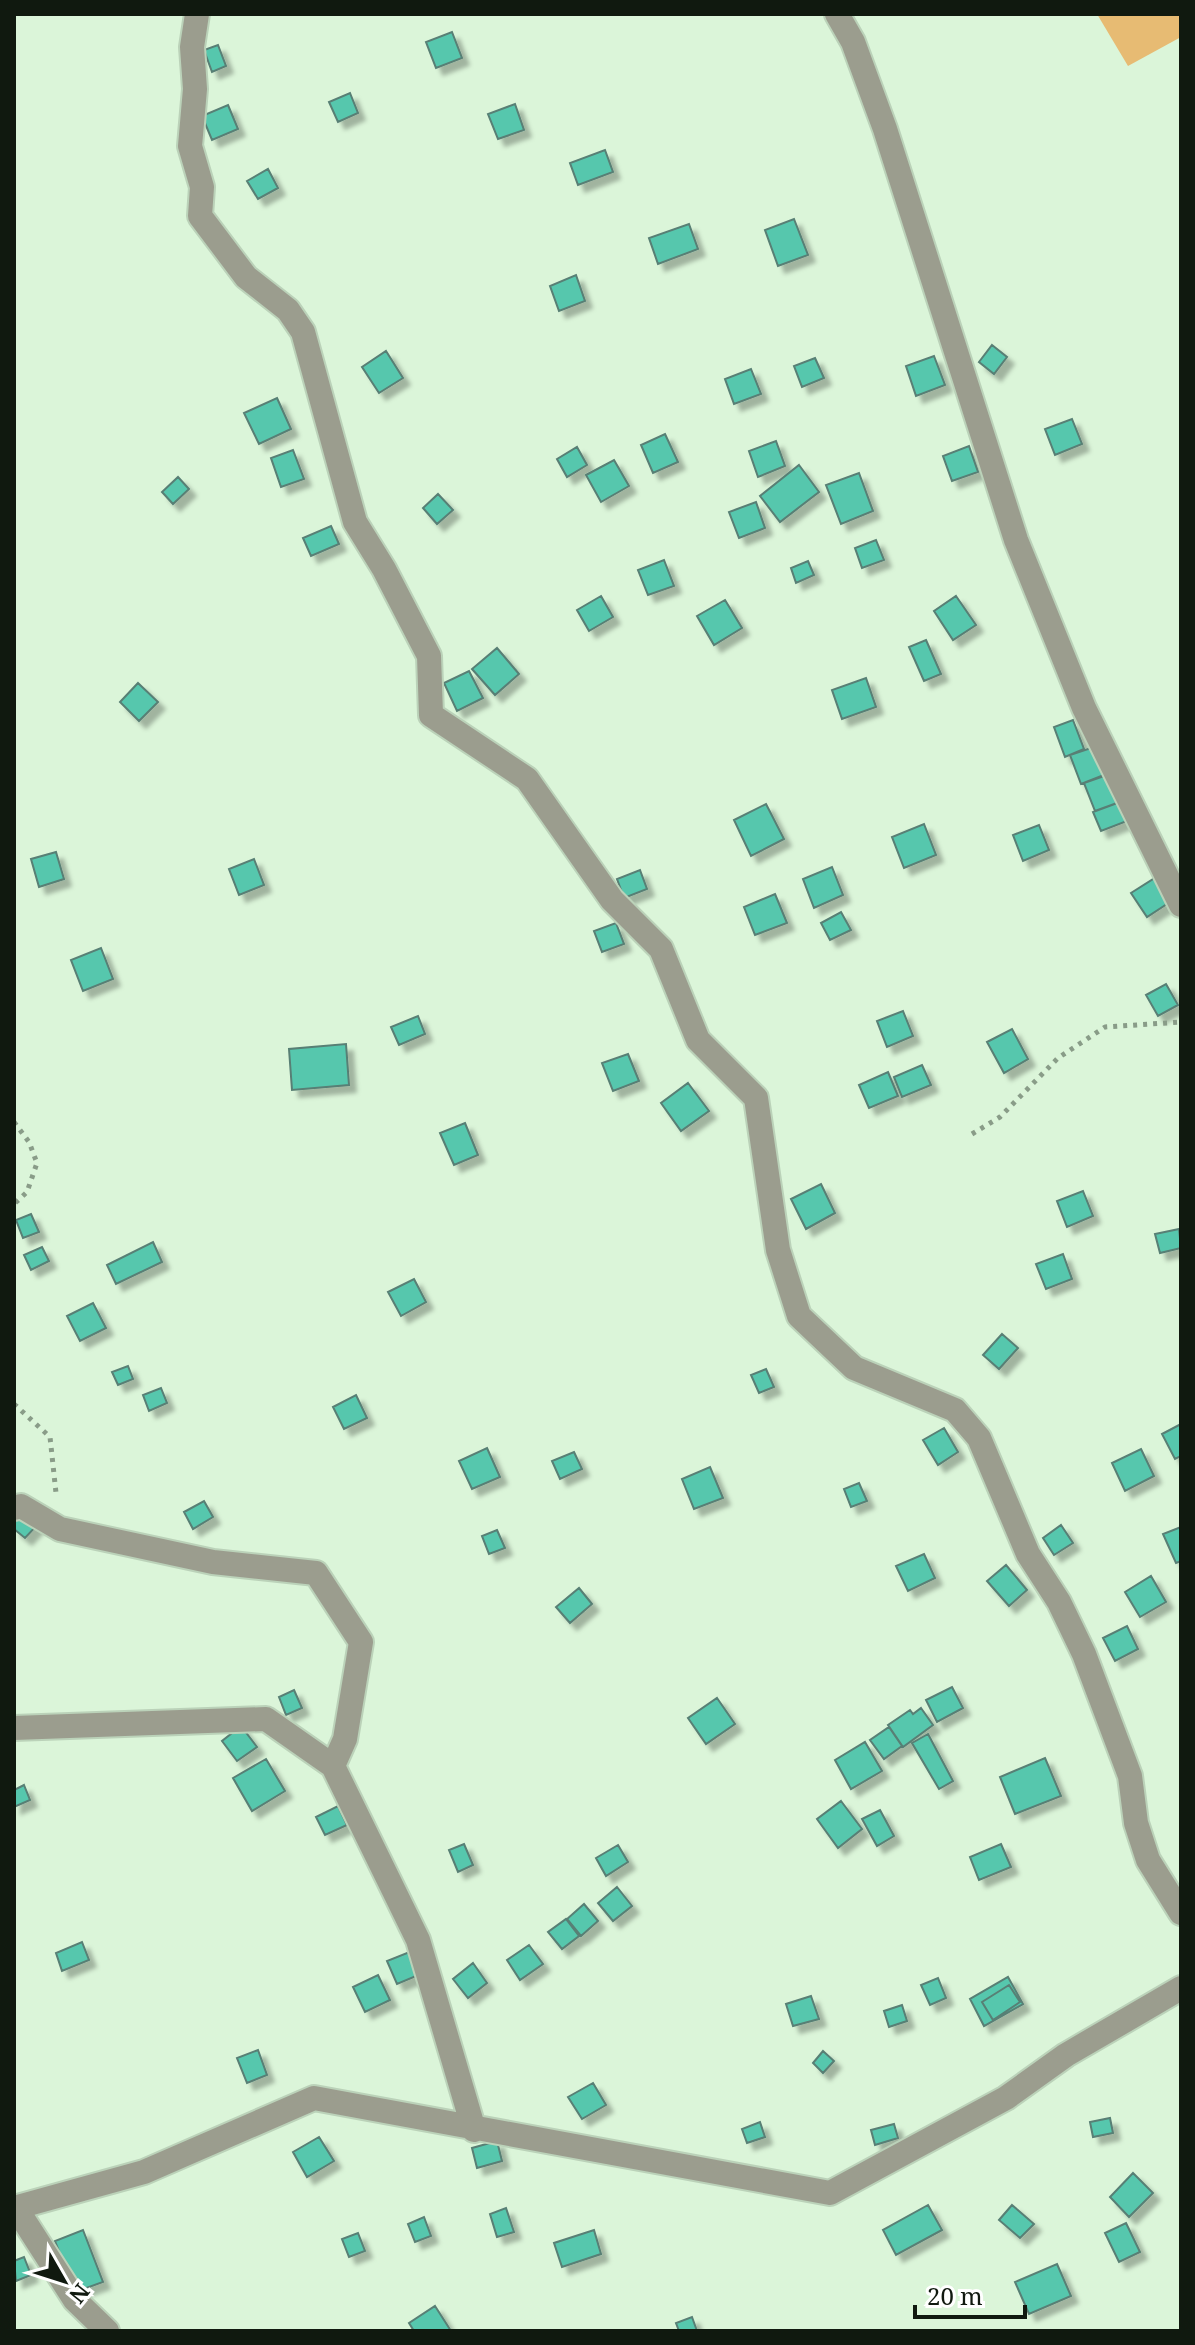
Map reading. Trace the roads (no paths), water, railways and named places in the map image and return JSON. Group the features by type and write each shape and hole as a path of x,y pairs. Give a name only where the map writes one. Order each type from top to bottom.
{"street":[{"path":"197,14 192,47 195,89 190,146 202,187 200,216 246,277 288,310 303,332 355,522 429,656 431,715 527,779 612,900 661,949 698,1040 756,1098 778,1250 799,1316 854,1368 955,1410 979,1438 1028,1554 1059,1602 1084,1654 1130,1776 1136,1823 1148,1860 1181,1913"},
{"path":"837,14 853,42 885,129 1016,540 1084,708 1181,905"},
{"path":"14,1508 21,1506 60,1529 213,1562 316,1573 361,1642 345,1739 333,1766"},
{"path":"14,1728 266,1719 333,1766 418,1940 474,2130"},
{"path":"107,2331 75,2300 15,2208 144,2172 314,2098 474,2130 830,2193 1006,2098 1066,2055 1181,1988"}]}
